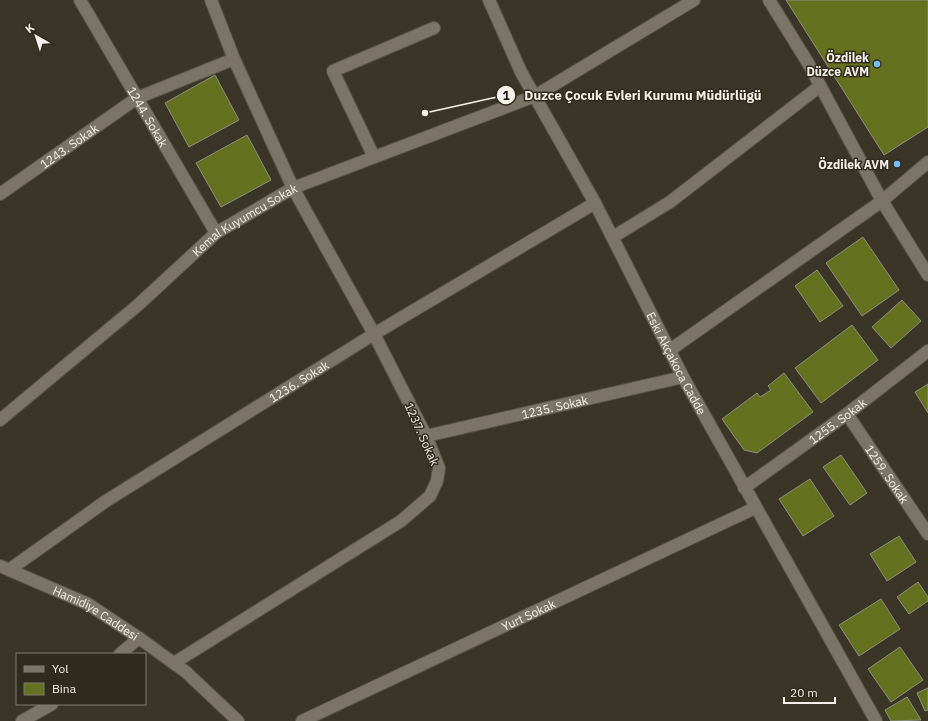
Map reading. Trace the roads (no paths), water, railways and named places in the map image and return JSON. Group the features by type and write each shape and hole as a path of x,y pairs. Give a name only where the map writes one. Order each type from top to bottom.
{"street":[{"name":"1244. Sokak","path":"80,0 216,233"},
{"name":"1237. Sokak","path":"174,663 401,521 430,496 437,481 439,468 426,436 374,334 293,188 234,59 211,0"},
{"name":"Eski Akçakoca Cadde","path":"489,0 521,72 595,203 683,377 755,508 876,721"},
{"name":"Kemal Kuyumcu Sokak","path":"0,420 138,305 216,233 293,188 535,96 694,0"},
{"path":"769,0 820,86 882,201 928,275"},
{"path":"374,157 333,71 434,28"},
{"name":"1243. Sokak","path":"0,194 137,98 234,59"},
{"path":"613,237 670,202 820,86"},
{"path":"670,350 882,201 928,162"},
{"name":"1236. Sokak","path":"4,568 106,501 374,334 595,203"},
{"name":"1255. Sokak","path":"744,488 847,414 928,352"},
{"name":"1235. Sokak","path":"426,436 683,377"},
{"name":"1259. Sokak","path":"847,414 928,534"},
{"name":"Yurt Sokak","path":"302,721 755,508"},
{"name":"Hamidiye Caddesi","path":"4,568 88,604 186,672 238,721"},
{"path":"121,653 139,638"},
{"path":"22,721 50,705"}],"place":[{"name":"Özdilek Düzce AVM","path":"877,64"},
{"name":"Duzce Çocuk Evleri Kurumu Müdürlügü","path":"425,113"},
{"name":"Özdilek AVM","path":"897,164"}]}
